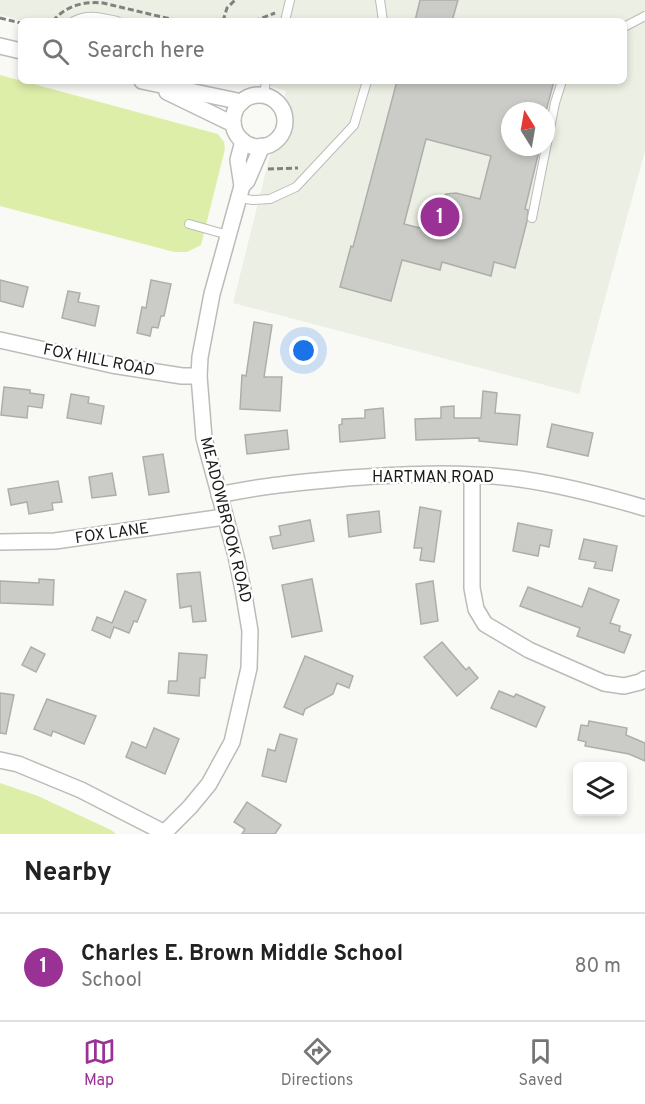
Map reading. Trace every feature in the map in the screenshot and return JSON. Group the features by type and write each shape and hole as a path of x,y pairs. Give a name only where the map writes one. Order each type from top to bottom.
{"street":[{"path":"0,46 18,50"},
{"path":"150,84 234,124"},
{"path":"156,84 242,102"},
{"path":"265,88 280,106 285,125 279,137 268,145 251,145 238,136 234,124 235,112 242,102 265,88"},
{"name":"MEADOWBROOK ROAD","path":"240,192 238,160 243,141"},
{"name":"MEADOWBROOK ROAD","path":"165,834 209,784 232,742 249,668 250,631 236,556 204,438 199,376 200,357 212,294 228,235 240,192 262,146"},
{"name":"FOX HILL ROAD","path":"0,340 112,365 182,376 199,376"},
{"name":"HARTMAN ROAD","path":"219,495 276,485 392,475 472,476 519,479 606,496 645,508"},
{"path":"472,476 472,588 476,609 485,624 529,650 604,683 624,686 645,679"},
{"name":"FOX LANE","path":"0,542 55,542 224,517"},
{"path":"0,760 18,764 81,790 165,834"}],"lane":[{"path":"380,0 383,18"},
{"path":"82,18 95,16 104,18"},
{"path":"627,25 645,16"},
{"path":"240,192 253,200 270,199 296,187 354,125 366,84"},
{"path":"532,218 555,103 561,84"},
{"path":"189,224 228,235"}],"path":[{"path":"225,18 227,8 235,0"},
{"path":"260,18 289,4"},
{"path":"0,18 18,22"},
{"path":"262,168 302,169"}],"shaded area":[{"path":"0,0 645,0 645,151 579,394 233,303 286,91 262,84 627,84 627,18 18,18 0,15"}],"green space":[{"path":"0,75 18,80 18,84 33,84 218,134 224,142 225,149 201,245 187,252 174,252 0,206"},
{"path":"0,783 38,796 116,834 0,834"}],"building":[{"path":"420,0 458,0 453,18 416,18"},
{"path":"396,84 553,84 548,102 501,102 501,156 538,156 525,209 528,210 527,221 515,268 494,262 491,276 442,262 440,270 402,260 391,301 340,287 351,246 353,247","holes":["426,139 491,156 480,199 456,193 446,194 441,199 436,213 433,212 428,230 404,224"]},
{"path":"0,280 28,287 23,307 0,301"},
{"path":"151,280 171,284 164,316 161,316 158,328 152,327 150,336 137,333 142,307 146,308"},
{"path":"68,291 80,293 78,302 99,306 95,326 62,318"},
{"path":"254,322 272,325 264,377 282,377 280,411 240,409 242,375 246,376"},
{"path":"4,387 30,390 30,393 44,395 42,408 28,406 27,418 1,415"},
{"path":"483,391 497,393 495,413 520,415 517,445 479,441 479,438 416,440 415,419 441,418 441,407 454,406 454,418 481,418"},
{"path":"71,394 89,397 88,403 104,406 101,424 67,418"},
{"path":"383,408 385,438 340,442 339,425 342,424 342,419 365,418 365,410"},
{"path":"552,424 593,433 588,456 547,447"},
{"path":"287,430 289,449 247,454 245,435"},
{"path":"163,454 169,492 149,495 143,457"},
{"path":"112,473 116,495 92,498 89,477"},
{"path":"58,481 62,502 52,503 53,510 29,514 27,502 11,505 8,489"},
{"path":"420,507 441,511 434,562 420,560 422,548 414,548"},
{"path":"379,511 381,532 349,537 347,515"},
{"path":"310,520 314,541 273,549 270,537 281,535 279,526"},
{"path":"518,523 552,530 549,547 540,545 538,556 513,551"},
{"path":"584,539 617,546 612,571 594,568 596,562 579,559"},
{"path":"200,572 206,621 193,622 191,606 180,608 177,574"},
{"path":"39,579 54,580 53,605 0,603 0,581 39,583"},
{"path":"312,579 322,631 292,637 282,585"},
{"path":"433,581 438,621 421,624 416,584"},
{"path":"528,587 582,607 589,588 619,600 610,623 620,626 619,631 631,635 624,653 577,636 580,628 520,606"},
{"path":"125,591 146,600 137,622 134,621 129,633 114,627 110,638 92,630 97,617 112,623"},
{"path":"442,642 466,670 469,667 478,678 457,696 424,657"},
{"path":"31,647 45,654 36,672 22,665"},
{"path":"179,653 207,655 205,678 200,678 199,696 168,693 169,681 177,681"},
{"path":"305,656 353,676 349,688 337,683 333,694 305,709 303,715 284,707"},
{"path":"499,691 514,697 516,694 545,707 536,727 491,708"},
{"path":"0,693 14,695 6,734 0,733"},
{"path":"47,699 96,716 84,744 53,731 51,736 34,729"},
{"path":"589,721 627,728 626,735 645,743 645,761 629,754 585,746 586,742 578,740 581,725 588,726"},
{"path":"154,728 179,739 165,774 126,757 132,742 146,748"},
{"path":"280,734 297,739 286,782 262,776 268,749 275,751"},
{"path":"247,802 281,825 275,834 242,834 245,829 234,822"}],"place":[{"name":"Charles E. Brown Middle School","path":"440,217"}]}
